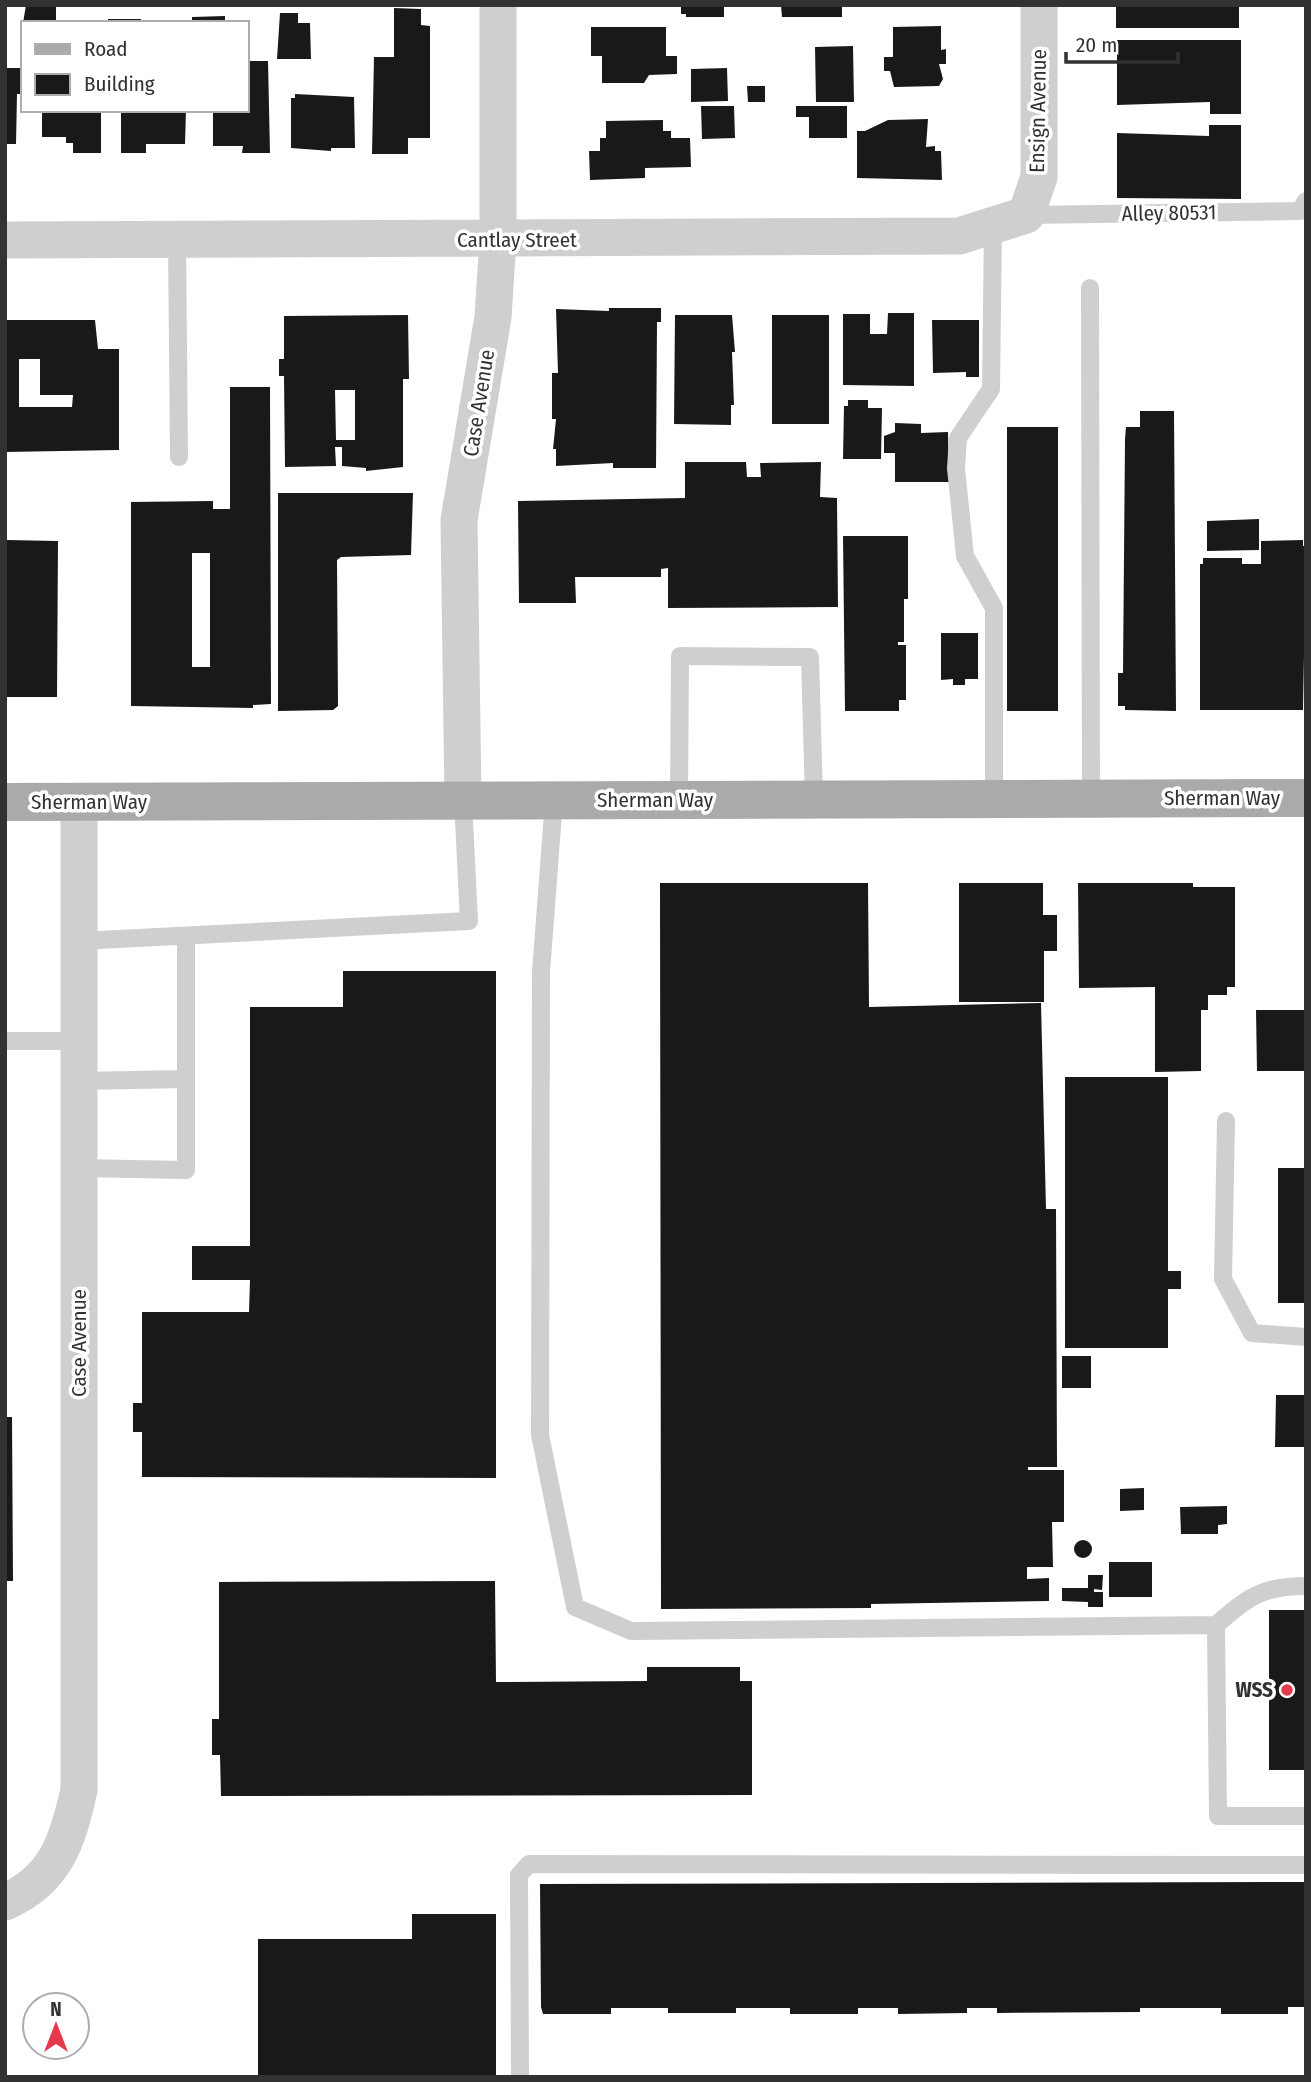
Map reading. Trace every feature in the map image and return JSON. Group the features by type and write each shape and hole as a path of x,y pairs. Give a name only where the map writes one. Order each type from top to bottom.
{"main road":[{"name":"Sherman Way","path":"5,802 1306,798"}],"street":[{"name":"Case Avenue","path":"463,800 459,520 493,317 498,240 498,5"},
{"name":"Ensign Avenue","path":"1010,221 1039,177 1039,5"},
{"name":"Cantlay Street","path":"5,240 959,236 1010,221"},
{"name":"Case Avenue","path":"5,1902 45,1875 69,1836 79,1790 79,803"}],"lane":[{"name":"Alley 80531","path":"1010,221 1300,211 1306,201"},
{"path":"994,798 994,608 965,556 956,468 958,438 991,389 1010,221"},
{"path":"177,240 179,457"},
{"path":"1090,288 1091,797"},
{"path":"679,799 680,656 810,657 814,799"},
{"path":"79,941 468,921 463,800"},
{"path":"554,800 541,972 540,1435 575,1607 631,1631 1216,1625 1248,1596 1278,1586 1306,1586"},
{"path":"79,1168 186,1170 186,937"},
{"path":"5,1041 79,1041"},
{"path":"79,1081 186,1079"},
{"path":"1226,1121 1223,1279 1252,1334 1306,1336"},
{"path":"1216,1625 1218,1816 1306,1816"},
{"path":"520,2077 519,1875 529,1864 1306,1865"}],"building":[{"path":"26,5 56,5 56,21 23,21"},
{"path":"681,5 724,5 724,17 686,17 686,14 681,14"},
{"path":"781,5 842,5 842,17 782,17"},
{"path":"1116,5 1239,5 1239,28 1116,28"},
{"path":"394,8 421,9 421,25 430,26 430,138 408,138 408,154 372,154 374,57 394,57"},
{"path":"280,13 298,13 298,23 310,23 311,59 277,59"},
{"path":"225,16 225,21 192,21 192,17"},
{"path":"108,19 141,19 141,21"},
{"path":"941,26 941,50 946,49 946,64 939,64 943,79 939,86 894,87 890,71 884,71 884,57 893,57 893,27"},
{"path":"591,27 666,27 666,56 677,56 677,74 649,75 644,83 602,83 602,56 591,56"},
{"path":"1117,40 1241,40 1241,114 1210,114 1210,102 1117,105"},
{"path":"853,46 854,102 816,102 815,47"},
{"path":"248,61 268,61 270,153 242,153 243,146 213,146 213,112 248,112"},
{"path":"5,68 21,68 21,94 17,94 16,144 5,144"},
{"path":"727,68 728,101 691,102 691,69"},
{"path":"747,86 765,86 765,102 748,102"},
{"path":"295,94 354,97 355,148 331,148 331,151 291,148 291,98 295,98"},
{"path":"701,106 734,106 735,138 702,139"},
{"path":"796,106 847,106 847,138 809,138 809,117 796,117"},
{"path":"42,112 101,112 101,153 73,153 73,143 66,143 66,137 42,137"},
{"path":"121,112 186,112 185,144 146,144 146,153 121,153"},
{"path":"928,119 926,147 935,146 935,151 941,151 942,180 857,178 857,131 865,131 888,120"},
{"path":"663,120 663,131 671,131 671,138 690,138 691,167 645,168 645,178 590,180 589,151 600,151 600,138 606,138 606,121"},
{"path":"1209,125 1241,125 1241,199 1117,198 1117,133 1209,136"},
{"path":"609,308 661,308 661,322 657,322 656,468 613,468 613,463 556,466 556,449 553,449 556,419 552,419 552,373 558,373 556,309 609,311"},
{"path":"888,313 914,313 914,386 843,385 843,314 870,314 870,334 887,334"},
{"path":"408,315 409,379 403,379 403,467 366,471 366,468 342,466 342,447 335,447 336,466 285,467 284,376 279,376 279,359 284,359 284,316","holes":["335,390 355,390 355,440 336,440"]},
{"path":"675,315 732,315 735,352 732,352 734,405 731,405 731,425 674,424"},
{"path":"772,315 829,315 829,424 772,424"},
{"path":"5,320 95,320 98,349 119,349 119,450 5,452","holes":["19,359 40,359 40,395 73,395 72,407 19,407"]},
{"path":"932,320 979,320 979,377 966,377 966,372 933,373"},
{"path":"230,387 270,387 271,704 253,705 253,708 131,706 131,502 213,501 213,509 230,509","holes":["192,553 210,553 210,667 192,667"]},
{"path":"848,400 868,400 868,408 882,408 881,459 843,459 844,406 848,406"},
{"path":"1140,411 1174,411 1176,711 1125,710 1125,706 1118,706 1118,673 1123,673 1125,439 1126,427 1140,427"},
{"path":"895,423 921,424 921,433 948,432 949,482 895,482 895,453 884,453 884,436 895,432"},
{"path":"1007,427 1058,427 1058,711 1007,711"},
{"path":"685,462 746,462 747,477 761,477 760,463 821,462 820,497 837,498 838,607 668,608 668,568 661,569 661,577 575,577 576,603 519,603 518,501 685,498"},
{"path":"278,493 413,493 411,555 341,557 337,560 338,706 333,710 278,711"},
{"path":"1259,519 1259,550 1207,551 1207,521"},
{"path":"843,536 908,536 908,599 904,599 904,642 898,642 898,645 906,645 906,700 899,700 899,711 845,711"},
{"path":"6,540 58,541 57,697 5,697"},
{"path":"1303,540 1303,546 1306,546 1303,710 1200,710 1200,564 1203,564 1203,558 1242,558 1242,564 1261,564 1261,541"},
{"path":"941,633 978,633 978,679 965,679 965,685 953,685 953,679 941,680"},
{"path":"660,883 868,883 869,1007 1041,1003 1046,1209 1056,1209 1057,1467 1028,1467 1028,1470 1064,1470 1064,1522 1052,1522 1053,1567 1027,1567 1027,1579 1049,1578 1049,1601 871,1604 871,1608 661,1609"},
{"path":"959,883 1043,883 1043,915 1057,915 1057,951 1044,951 1044,1002 959,1002"},
{"path":"1078,883 1193,883 1193,887 1235,887 1235,987 1227,987 1227,995 1208,995 1208,1010 1201,1010 1201,1071 1155,1072 1155,987 1079,988"},
{"path":"343,971 496,971 496,1478 142,1477 142,1432 133,1432 133,1403 142,1403 142,1312 249,1312 250,1280 192,1280 192,1246 250,1246 250,1007 343,1007"},
{"path":"1256,1010 1306,1010 1306,1071 1257,1071"},
{"path":"1065,1077 1168,1077 1168,1271 1181,1271 1181,1289 1168,1289 1168,1348 1065,1348"},
{"path":"1278,1168 1306,1168 1306,1303 1278,1303"},
{"path":"1062,1356 1091,1356 1091,1388 1062,1388"},
{"path":"1276,1395 1306,1395 1306,1447 1275,1447"},
{"path":"5,1417 12,1417 13,1581 5,1581"},
{"path":"1144,1488 1144,1510 1120,1511 1120,1489"},
{"path":"1227,1506 1227,1524 1218,1525 1218,1534 1181,1534 1180,1507"},
{"path":"1083,1540 1089,1543 1092,1549 1089,1555 1083,1558 1077,1555 1074,1549 1077,1543"},
{"path":"1109,1562 1152,1562 1152,1597 1109,1597"},
{"path":"1088,1575 1103,1575 1102,1590 1094,1589 1094,1592 1103,1592 1103,1607 1088,1607 1088,1602 1062,1601 1062,1588 1088,1588"},
{"path":"495,1581 496,1682 647,1681 647,1667 740,1667 740,1681 752,1681 752,1795 221,1796 220,1755 212,1755 212,1719 219,1719 219,1582"},
{"name":"WSS","path":"1269,1610 1306,1610 1306,1770 1269,1770"},
{"path":"1306,1882 1306,2007 1288,2007 1288,2014 1221,2014 1221,2008 1140,2008 1140,2012 997,2013 997,2008 967,2008 967,2013 898,2014 898,2008 858,2008 858,2014 790,2014 790,2008 736,2008 736,2013 668,2013 668,2008 611,2008 611,2014 543,2014 541,2007 540,1884"},
{"path":"412,1914 496,1914 496,2077 258,2077 258,1939 412,1939"}],"place":[{"name":"WSS","path":"1287,1690"}]}
